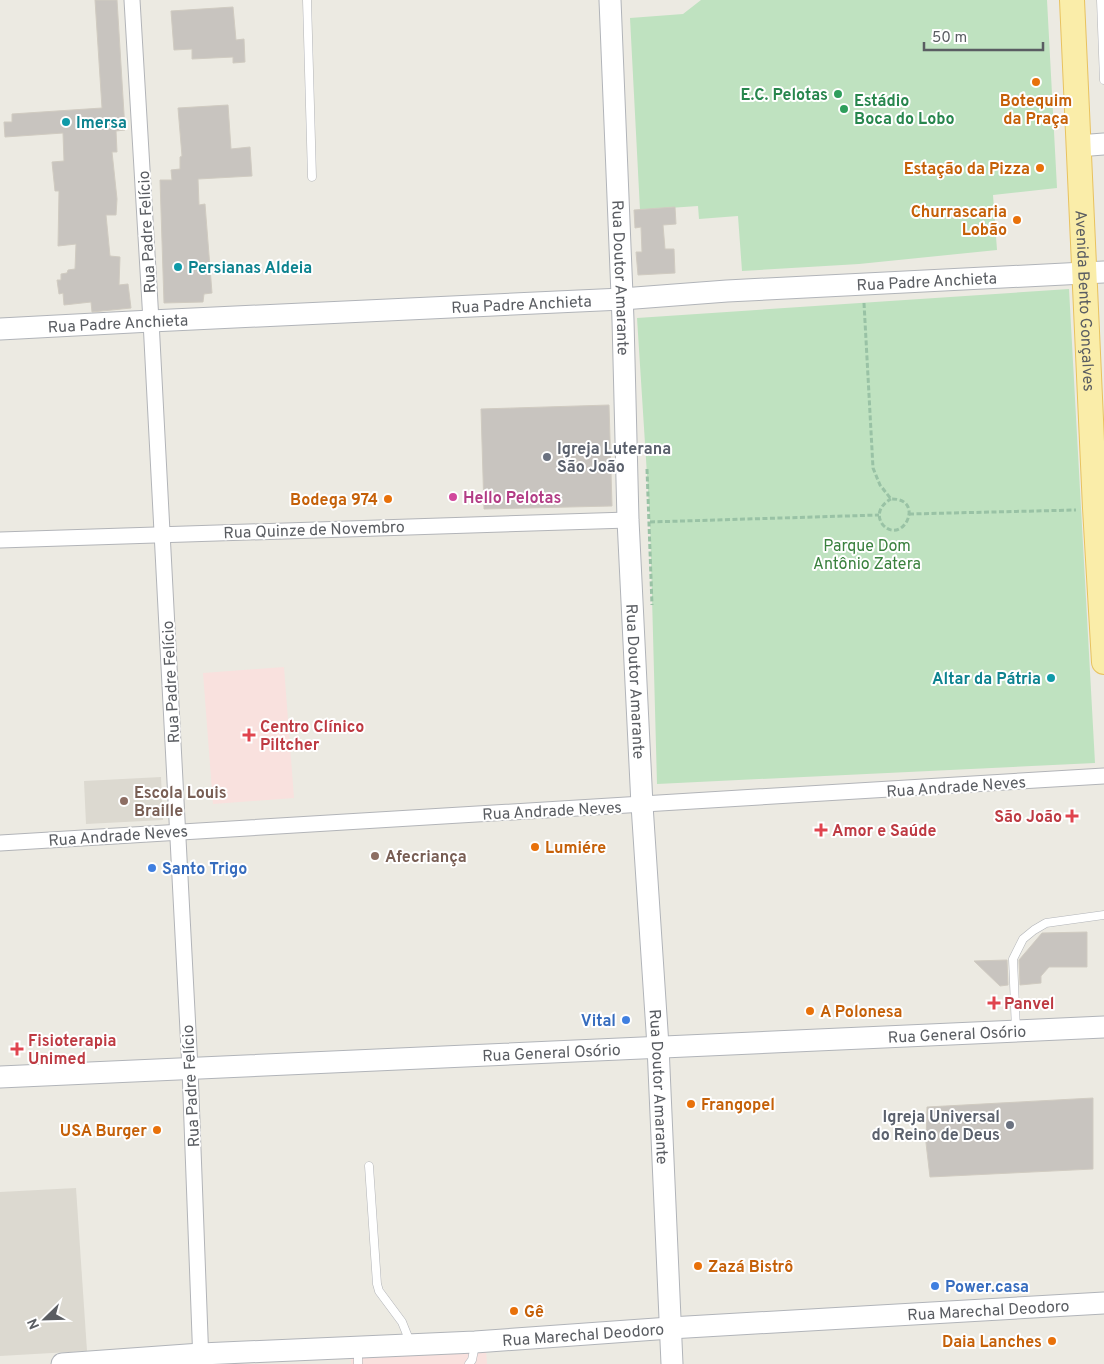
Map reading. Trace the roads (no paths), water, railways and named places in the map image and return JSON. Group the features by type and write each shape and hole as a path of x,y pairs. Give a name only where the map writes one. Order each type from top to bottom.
{"main road":[{"name":"Avenida Bento Gonçalves","path":"1072,0 1078,146 1094,273 1093,508 1104,662"}],"street":[{"name":"Rua Padre Felício","path":"132,0 151,320 190,1069 201,1359"},
{"name":"Rua Doutor Amarante","path":"610,0 622,299 628,520 642,805 658,1046 672,1364"},
{"path":"1078,146 1104,144"},
{"name":"Rua Padre Anchieta","path":"0,329 151,320 622,299 727,291 1094,273"},
{"name":"Rua Quinze de Novembro","path":"0,540 628,520"},
{"name":"Rua Andrade Neves","path":"0,843 1104,776"},
{"name":"Rua General Osório","path":"0,1077 1104,1026"},
{"name":"Rua Marechal Deodoro","path":"62,1364 358,1355 411,1344 475,1342 670,1328 1104,1303"}],"lane":[{"path":"307,0 312,177"},
{"path":"1101,0 1104,80"},
{"path":"1016,1030 1013,959 1023,938 1046,923 1104,915"},
{"path":"369,1166 377,1284 383,1297 402,1322 411,1344"},
{"path":"469,1364 472,1360 475,1342"}],"place":[{"name":"Botequim da Praça","path":"1036,82"},
{"name":"E.C. Pelotas","path":"838,94"},
{"name":"Estádio Boca do Lobo","path":"844,109"},
{"name":"Imersa","path":"66,122"},
{"name":"Estação da Pizza","path":"1040,168"},
{"name":"Churrascaria Lobão","path":"1017,220"},
{"name":"Persianas Aldeia","path":"178,267"},
{"name":"Igreja Luterana São João","path":"547,457"},
{"name":"Hello Pelotas","path":"453,497"},
{"name":"Bodega 974","path":"388,499"},
{"name":"Altar da Pátria","path":"1051,678"},
{"name":"Centro Clínico Piltcher","path":"249,735"},
{"name":"Escola Louis Braille","path":"124,801"},
{"name":"São João","path":"1072,816"},
{"name":"Amor e Saúde","path":"821,830"},
{"name":"Lumiére","path":"535,847"},
{"name":"Afecriança","path":"375,856"},
{"name":"Santo Trigo","path":"152,868"},
{"name":"Panvel","path":"994,1003"},
{"name":"A Polonesa","path":"810,1011"},
{"name":"Vital","path":"626,1020"},
{"name":"Fisioterapia Unimed","path":"17,1049"},
{"name":"Frangopel","path":"691,1104"},
{"name":"Igreja Universal do Reino de Deus","path":"1010,1125"},
{"name":"USA Burger","path":"157,1130"},
{"name":"Zazá Bistrô","path":"698,1266"},
{"name":"Power.casa","path":"935,1286"},
{"name":"Gê","path":"514,1311"},
{"name":"Daia Lanches","path":"1052,1341"}],"park label":[{"name":"Parque Dom Antônio Zatera","path":"867,554"}]}
